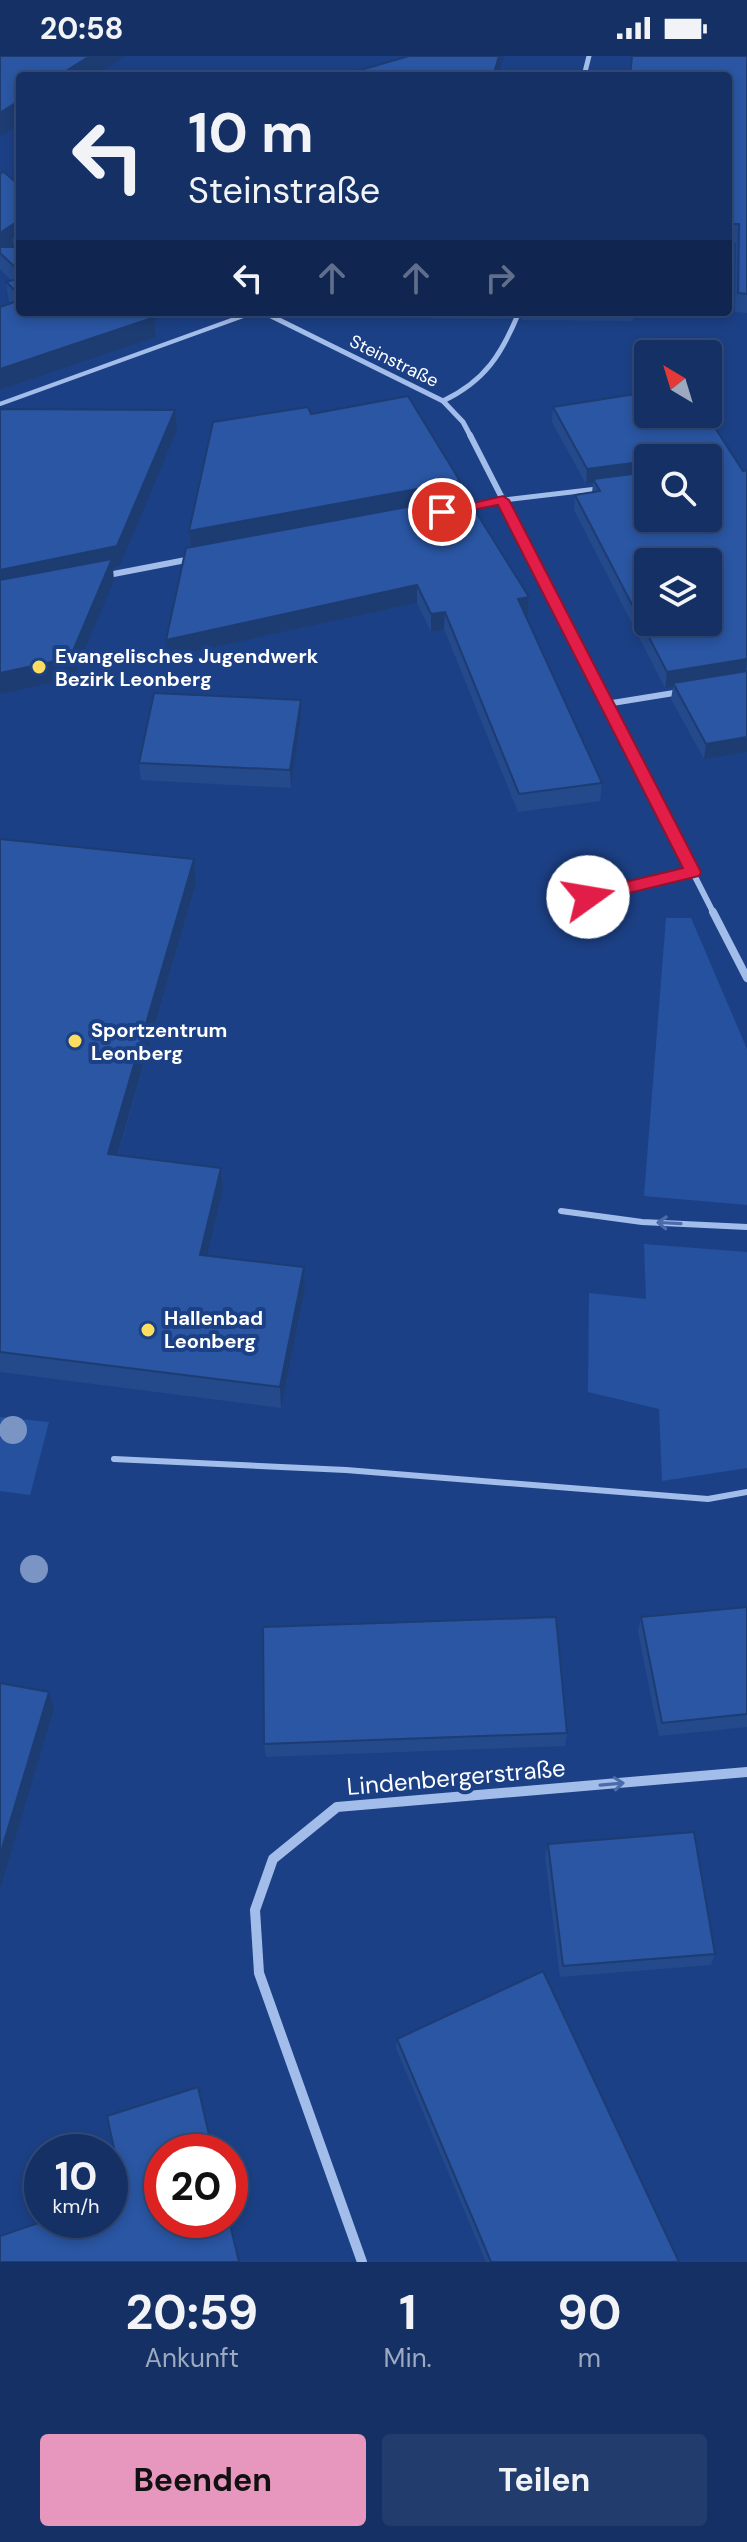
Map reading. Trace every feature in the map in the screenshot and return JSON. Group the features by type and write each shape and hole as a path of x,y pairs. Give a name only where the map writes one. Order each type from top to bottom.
{"street":[{"name":"Steinstraße","path":"271,316 443,401 463,422 747,978"},
{"path":"443,401 475,387 503,352 517,316"},
{"path":"455,509 503,500"},
{"path":"94,578 204,557"},
{"path":"606,704 684,691"},
{"name":"Lindenbergerstraße","path":"362,2262 259,1973 255,1910 273,1859 337,1807 747,1772"}],"lane":[{"path":"0,404 243,316"},
{"path":"503,500 604,488"},
{"path":"588,897 693,872"},
{"path":"561,1211 642,1222 747,1227"},
{"path":"114,1459 346,1470 708,1499 747,1492"}],"shaded area":[{"path":"666,918 691,918 747,1049 747,1205 644,1196"},
{"path":"644,1244 747,1252 747,1468 662,1481 659,1409 588,1392 589,1293 646,1299"},
{"path":"0,1417 49,1422 30,1495 0,1491"}],"building":[{"path":"0,56 90,56 64,72 16,72 16,103 0,113"},
{"path":"409,56 499,56 494,72 354,72"},
{"path":"632,56 747,56 747,294 738,293 739,224 732,224 732,72 630,72"},
{"path":"4,172 16,182 16,223 0,233 0,173"},
{"path":"0,247 16,247 16,268 0,253"},
{"path":"16,279 16,291 6,282"},
{"path":"16,301 16,316 155,317 0,369 0,307"},
{"path":"634,394 634,428 715,428 743,471 747,470 747,659 667,672 648,636 722,636 722,548 634,548 634,609 575,495 600,491 593,479 634,474 634,532 722,532 722,444 634,444 634,463 587,469 553,407"},
{"path":"408,396 460,481 189,531 213,422 308,407 311,414"},
{"path":"0,409 175,410 117,546 0,570"},
{"path":"466,496 529,597 518,599 602,783 519,794 445,612 431,614 417,585 166,640 186,548"},
{"path":"112,559 70,658 0,673 0,580"},
{"path":"747,671 747,737 706,744 673,683"},
{"path":"154,693 301,700 290,770 139,763"},
{"path":"0,839 194,859 108,1154 221,1168 200,1255 304,1267 280,1387 0,1352"},
{"path":"747,1607 747,1714 662,1723 641,1617"},
{"path":"556,1617 567,1733 264,1744 263,1627"},
{"path":"0,1683 49,1692 0,1855"},
{"path":"694,1832 715,1954 563,1966 548,1844"},
{"path":"543,1971 679,2262 491,2262 397,2039"},
{"path":"198,2087 209,2134 144,2134 144,2238 233,2238 239,2262 0,2262 0,2236 24,2228 24,2238 128,2238 128,2134 111,2134 107,2116"}],"place":[{"name":"Evangelisches Jugendwerk Bezirk Leonberg","path":"39,667"},
{"name":"Sportzentrum Leonberg","path":"75,1041"},
{"name":"Hallenbad Leonberg","path":"148,1330"}],"route":[{"path":"442,512 503,500 693,872 588,897"}]}
